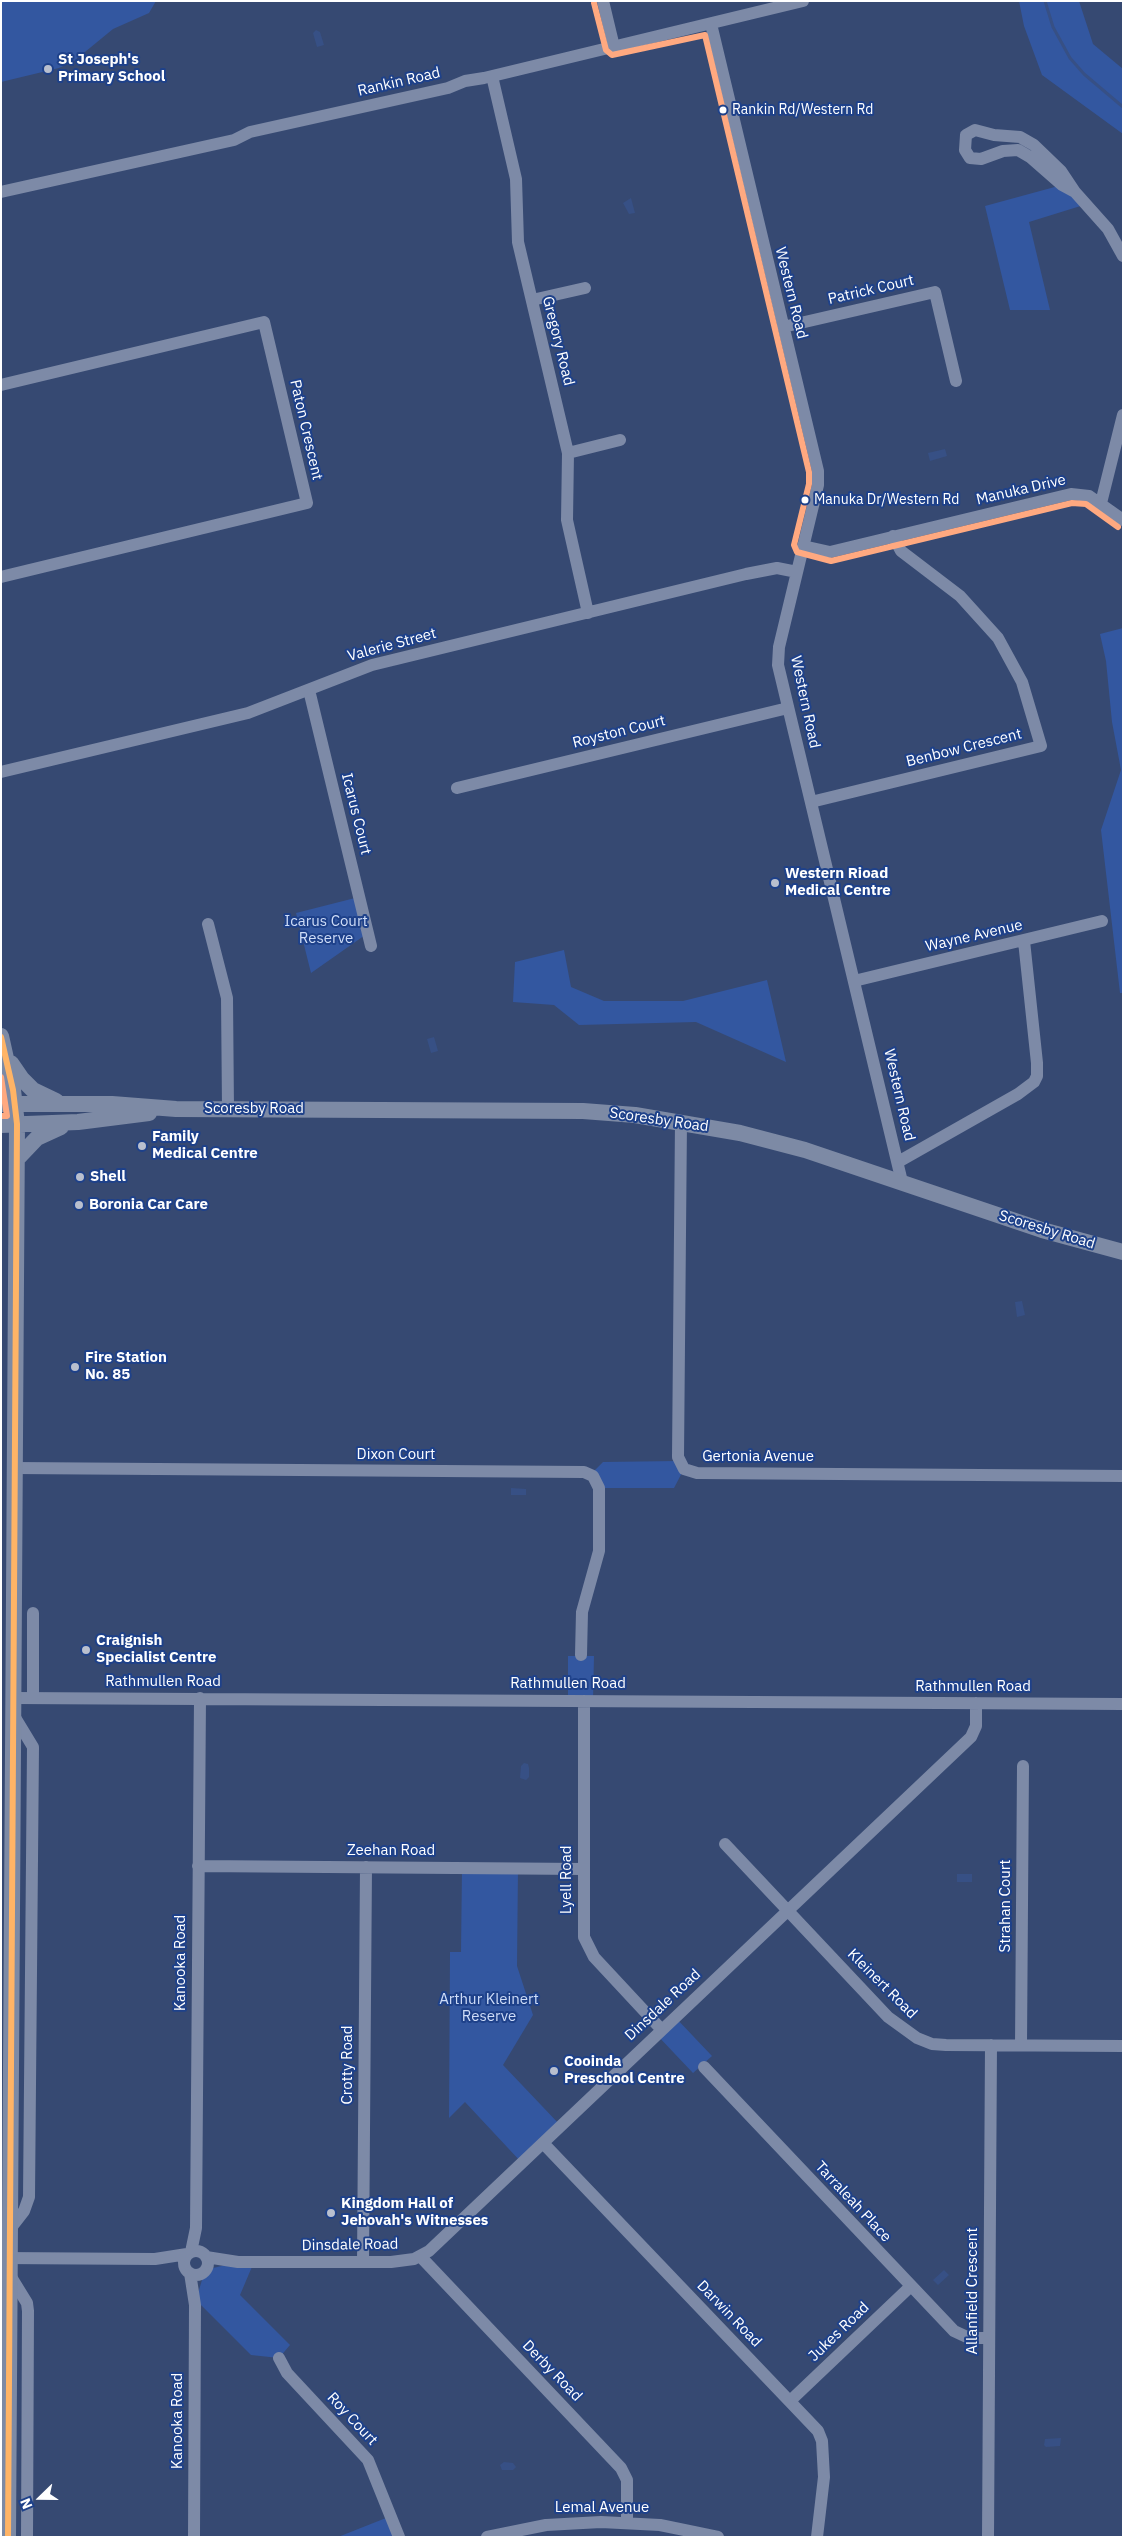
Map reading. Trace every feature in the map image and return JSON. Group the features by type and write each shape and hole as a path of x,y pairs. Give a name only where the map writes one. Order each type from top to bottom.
{"main road":[{"path":"1,1036 6,1055 9,1124 17,1159 14,1468 7,1830 10,2229 6,2258 11,2277 8,2537"},
{"path":"6,1055 27,1085 44,1096 64,1103"},
{"name":"Scoresby Road","path":"8,1103 112,1104 176,1109 583,1111 681,1122 773,1141 902,1182 1060,1236 1123,1252"},
{"name":"Scoresby Road","path":"9,1124 78,1122 176,1109"},
{"path":"17,1159 40,1135 78,1122"}],"street":[{"path":"603,1 614,47"},
{"name":"Rankin Road","path":"1,192 234,140 250,132 804,1"},
{"name":"Western Road","path":"711,24 818,471 818,485 778,653 788,708 902,1182"},
{"name":"Gregory Road","path":"492,76 516,179 516,229 568,453 567,520 588,613"},
{"path":"1075,192 1062,185 1030,157 1018,150 1003,151 981,159 970,158 965,150 966,135 975,130 994,135 1020,136 1034,145 1061,170 1075,192 1108,229 1123,256"},
{"path":"532,300 585,288"},
{"name":"Patrick Court","path":"783,327 935,292 956,381"},
{"name":"Paton Crescent","path":"1,386 264,322 306,503 1,577"},
{"path":"1101,504 1123,415"},
{"path":"568,453 620,440"},
{"name":"Manuka Drive","path":"803,546 830,552 1071,494 1086,495 1123,520"},
{"name":"Benbow Crescent","path":"811,802 1041,746 1022,682 998,638 960,596 901,551 893,536"},
{"name":"Valerie Street","path":"1,772 243,715 372,665 746,574 778,568 796,572"},
{"name":"Icarus Court","path":"309,690 371,946"},
{"name":"Royston Court","path":"457,788 788,708"},
{"name":"Wayne Avenue","path":"854,981 1102,921"},
{"path":"208,924 227,998 228,1109"},
{"path":"898,1162 1018,1094 1034,1082 1038,1069 1024,941"},
{"name":"Gertonia Avenue","path":"681,1122 678,1457 684,1469 697,1473 1123,1476"},
{"name":"Dixon Court","path":"14,1468 584,1472 593,1476 599,1488 600,1551 582,1612 581,1655"},
{"path":"33,1613 33,1697"},
{"name":"Rathmullen Road","path":"9,1704 33,1697 1123,1704"},
{"name":"Kanooka Road","path":"194,2537 195,2306 199,2259 196,2228 200,1698"},
{"name":"Lyell Road","path":"584,1701 583,1929 589,1951 661,2029"},
{"name":"Dinsdale Road","path":"6,2258 199,2259 238,2262 399,2262 420,2256 437,2244 661,2029 971,1737 976,1726 976,1703"},
{"path":"9,1704 33,1747 29,2197 24,2211 10,2229"},
{"name":"Strahan Court","path":"1021,2045 1023,1766"},
{"name":"Kleinert Road","path":"725,1844 888,2017 909,2034 924,2042 939,2045 1123,2046"},
{"name":"Zeehan Road","path":"198,1866 583,1869"},
{"name":"Crotty Road","path":"363,2262 366,1867"},
{"name":"Allanfield Crescent","path":"988,2537 991,2045"},
{"name":"Tarraleah Place","path":"704,2067 911,2286 959,2334 969,2338 989,2338"},
{"name":"Darwin Road","path":"543,2143 818,2431 822,2441 824,2477 817,2537"},
{"name":"Derby Road","path":"420,2256 621,2468 627,2480 627,2522"},
{"name":"Dinsdale Road","path":"155,2259 188,2270"},
{"path":"188,2270 196,2274 199,2259"},
{"name":"Kanooka Road","path":"195,2306 188,2270 184,2261 199,2259"},
{"path":"11,2277 26,2303 28,2311 27,2537"},
{"name":"Jukes Road","path":"790,2401 911,2286"},
{"name":"Roy Court","path":"279,2358 287,2373 368,2460 400,2537"},
{"name":"Lemal Avenue","path":"487,2537 518,2529 562,2523 627,2522 660,2525 718,2537"}],"green space":[{"path":"1,1 156,1 149,13 113,29 74,61 59,68 1,82"},
{"path":"1019,1 1079,1 1093,44 1123,69 1123,134 1042,75 1024,26"},
{"path":"1062,185 1087,204 1029,222 1050,310 1010,310 985,206"},
{"path":"1123,628 1123,993 1120,993 1101,830 1121,770 1112,722 1106,661 1100,634"},
{"name":"Icarus Court Reserve","path":"359,897 368,933 311,973 296,913"},
{"path":"564,950 571,987 604,1001 683,1001 767,980 786,1062 696,1022 579,1025 554,1005 513,1002 515,962"},
{"path":"679,1461 684,1469 674,1488 599,1488 590,1475 603,1462"},
{"path":"568,1656 594,1656 593,1701 568,1701"},
{"name":"Arthur Kleinert Reserve","path":"462,1868 518,1868 517,1966 533,2015 503,2065 561,2126 522,2163 465,2102 449,2118 450,1952 461,1952"},
{"path":"675,2017 712,2056 693,2073 656,2034"},
{"path":"238,2262 254,2262 240,2295 290,2345 279,2358 251,2355 196,2300 205,2270"},
{"path":"391,2516 399,2537 338,2537"}],"shaded area":[{"path":"316,30 320,32 324,45 317,47 313,33"},
{"path":"631,198 635,213 629,214 623,203"},
{"path":"945,449 947,456 930,461 928,453"},
{"path":"434,1037 438,1051 431,1053 427,1039"},
{"path":"1022,1301 1025,1315 1017,1317 1015,1302"},
{"path":"511,1488 526,1489 526,1495 511,1495"},
{"path":"524,1763 528,1764 529,1768 529,1777 526,1780 520,1778 521,1766"},
{"path":"957,1874 972,1874 972,1882 957,1882"},
{"path":"944,2270 949,2275 938,2285 933,2280"},
{"path":"1061,2438 1060,2446 1046,2447 1044,2445 1045,2439"},
{"path":"504,2462 513,2463 516,2467 513,2470 502,2470 500,2465"}],"waterway":[{"path":"1045,1 1053,27 1070,58 1084,74 1123,107"}],"transit line":[{"path":"594,3 606,50 612,55 705,35 809,472 809,484 794,545 797,552 831,561 1072,503 1086,504 1118,527"},
{"path":"1,1037 13,1090 17,1124 8,2537"},
{"path":"1,1077 7,1116 1,1116"}],"place":[{"name":"St Joseph's Primary School","path":"48,69"},
{"name":"Rankin Rd/Western Rd","path":"723,110"},
{"name":"Manuka Dr/Western Rd","path":"805,500"},
{"name":"Western Rioad Medical Centre","path":"775,883"},
{"name":"Family Medical Centre","path":"142,1146"},
{"name":"Shell","path":"80,1177"},
{"name":"Boronia Car Care","path":"79,1205"},
{"name":"Fire Station No. 85","path":"75,1367"},
{"name":"Craignish Specialist Centre","path":"86,1650"},
{"name":"Cooinda Preschool Centre","path":"554,2071"},
{"name":"Kingdom Hall of Jehovah's Witnesses","path":"331,2213"}]}
